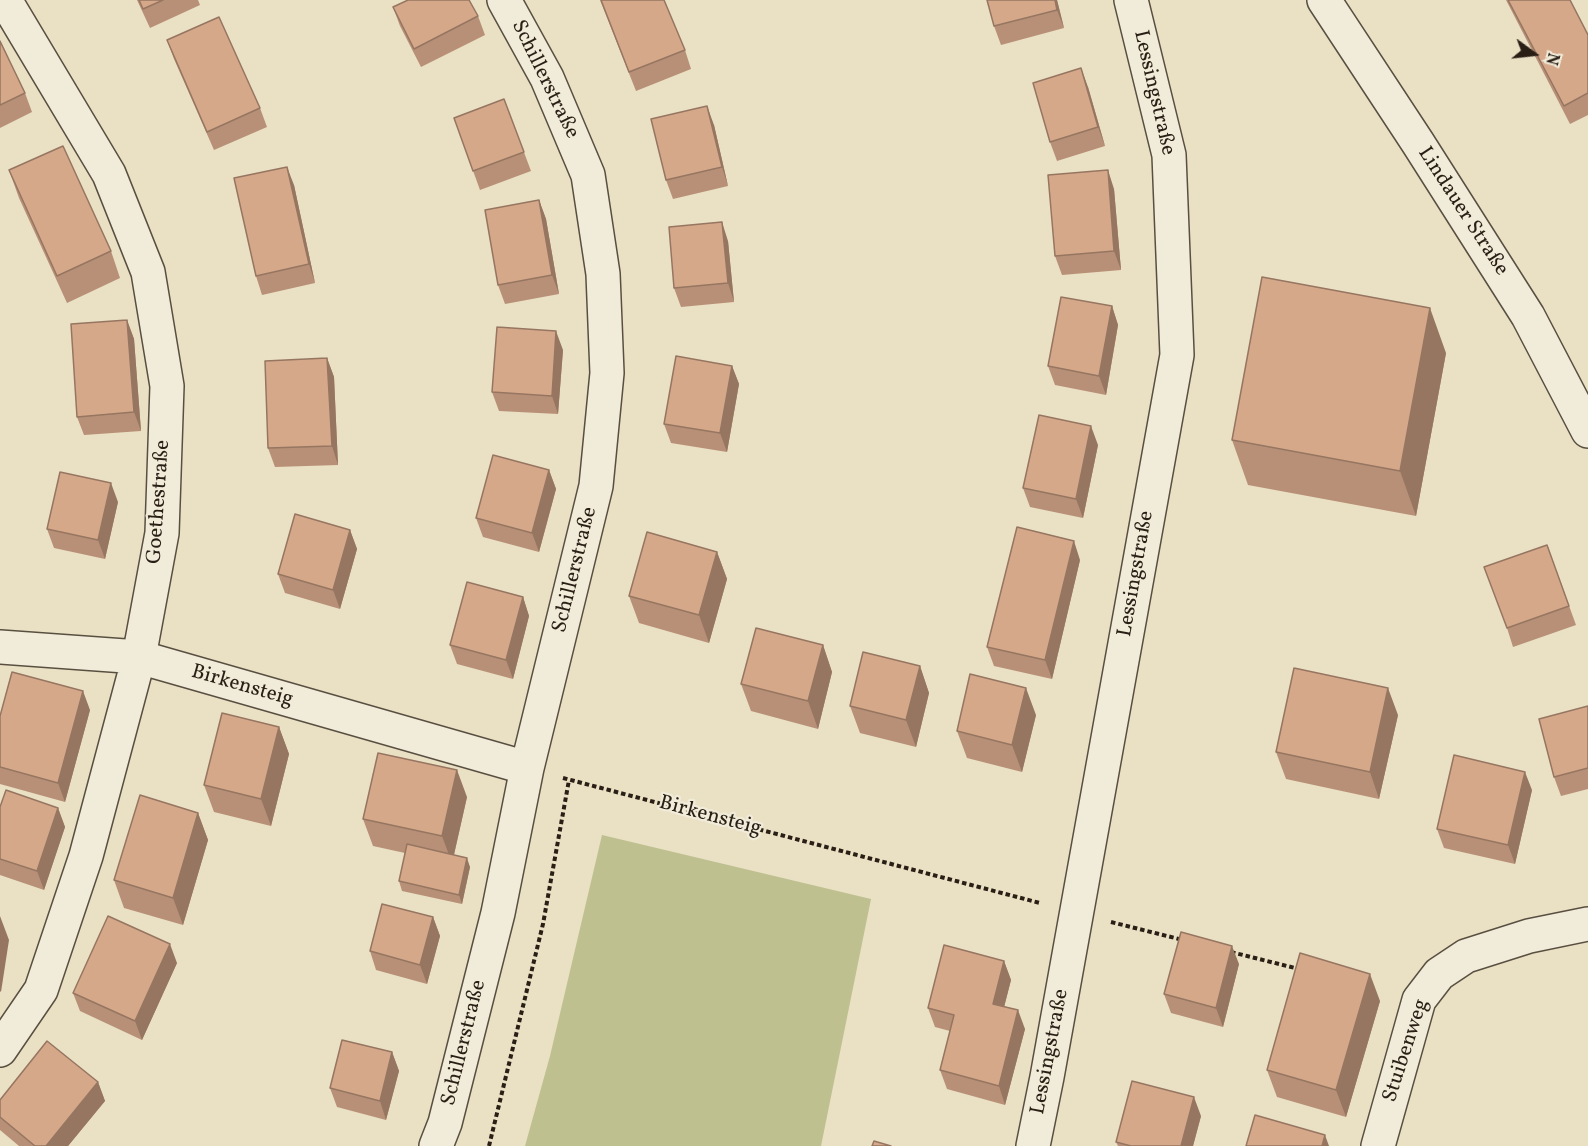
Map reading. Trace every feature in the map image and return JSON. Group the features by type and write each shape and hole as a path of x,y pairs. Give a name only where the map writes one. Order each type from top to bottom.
{"street":[{"name":"Goethestraße","path":"0,1050 41,990 86,856 139,657 162,533 167,386 148,272 109,174 4,0"},
{"name":"Schillerstraße","path":"436,1146 445,1123 498,913 527,768 596,486 607,373 603,274 588,175 547,78 504,0"},
{"name":"Lessingstraße","path":"1033,1146 1177,355 1170,154 1131,0"},
{"name":"Lindauer Straße","path":"1324,0 1528,316 1588,431"},
{"name":"Birkensteig","path":"0,647 139,657 527,768"},
{"name":"Stuibenweg","path":"1378,1146 1419,1000 1439,974 1466,956 1528,936 1588,924"}],"path":[{"name":"Birkensteig","path":"527,768 1191,942"},
{"path":"489,1146 543,924 569,780"},
{"path":"1225,950 1305,971"}],"green space":[{"path":"602,835 871,899 821,1146 525,1146 550,1056"}],"building":[{"path":"139,0 163,0 143,9"},
{"path":"408,0 469,0 478,16 414,49 393,7"},
{"path":"601,0 664,0 685,50 629,72"},
{"path":"987,0 1055,0 1057,10 994,26"},
{"path":"1508,0 1570,0 1588,35 1588,93 1564,106"},
{"path":"219,17 260,108 207,132 167,40"},
{"path":"0,41 25,93 0,105"},
{"path":"1081,68 1098,127 1050,142 1033,83"},
{"path":"504,99 524,152 473,171 454,118"},
{"path":"707,106 722,167 666,180 651,119"},
{"path":"63,146 111,251 57,276 9,170"},
{"path":"287,167 309,264 256,276 234,178"},
{"path":"1108,170 1114,251 1055,256 1048,175"},
{"path":"539,200 552,275 498,285 485,210"},
{"path":"722,222 728,283 674,288 669,227"},
{"path":"1262,277 1430,308 1400,471 1232,440"},
{"path":"1061,297 1112,306 1099,376 1048,366"},
{"path":"127,320 134,412 77,417 71,324"},
{"path":"497,327 556,331 552,396 492,392"},
{"path":"676,356 732,366 720,433 664,424"},
{"path":"327,358 332,446 268,448 265,361"},
{"path":"1039,415 1091,426 1076,499 1023,488"},
{"path":"493,455 549,470 532,533 476,518"},
{"path":"60,472 111,483 98,540 47,529"},
{"path":"295,514 350,530 333,590 278,574"},
{"path":"1017,527 1074,541 1045,660 987,647"},
{"path":"647,532 717,552 699,615 629,596"},
{"path":"1547,545 1569,606 1507,628 1484,567"},
{"path":"467,582 523,597 506,660 450,645"},
{"path":"756,628 823,645 808,701 741,684"},
{"path":"863,652 920,666 906,720 850,706"},
{"path":"1294,668 1388,688 1370,772 1276,752"},
{"path":"12,672 83,691 58,783 0,767 0,716"},
{"path":"970,674 1026,688 1012,745 957,731"},
{"path":"1588,706 1588,768 1554,777 1539,719"},
{"path":"222,713 279,727 261,799 204,785"},
{"path":"378,753 457,770 442,836 363,819"},
{"path":"1454,755 1525,772 1508,845 1437,829"},
{"path":"6,790 58,808 37,871 0,859 0,807"},
{"path":"140,795 198,813 173,898 114,880"},
{"path":"407,844 467,858 459,895 399,881"},
{"path":"382,904 433,917 420,965 370,951"},
{"path":"108,916 170,944 135,1021 73,993"},
{"path":"1181,932 1232,946 1216,1008 1164,994"},
{"path":"944,945 1004,961 993,1004 1018,1010 999,1086 940,1070 954,1015 928,1008"},
{"path":"1300,953 1370,974 1336,1090 1267,1070"},
{"path":"342,1040 392,1052 380,1101 330,1088"},
{"path":"47,1041 98,1082 46,1146 35,1146 0,1117 0,1100"},
{"path":"1132,1081 1194,1097 1181,1146 1131,1146 1116,1142"},
{"path":"1255,1115 1325,1135 1322,1146 1246,1146"},
{"path":"874,1141 891,1146 872,1146"}]}
